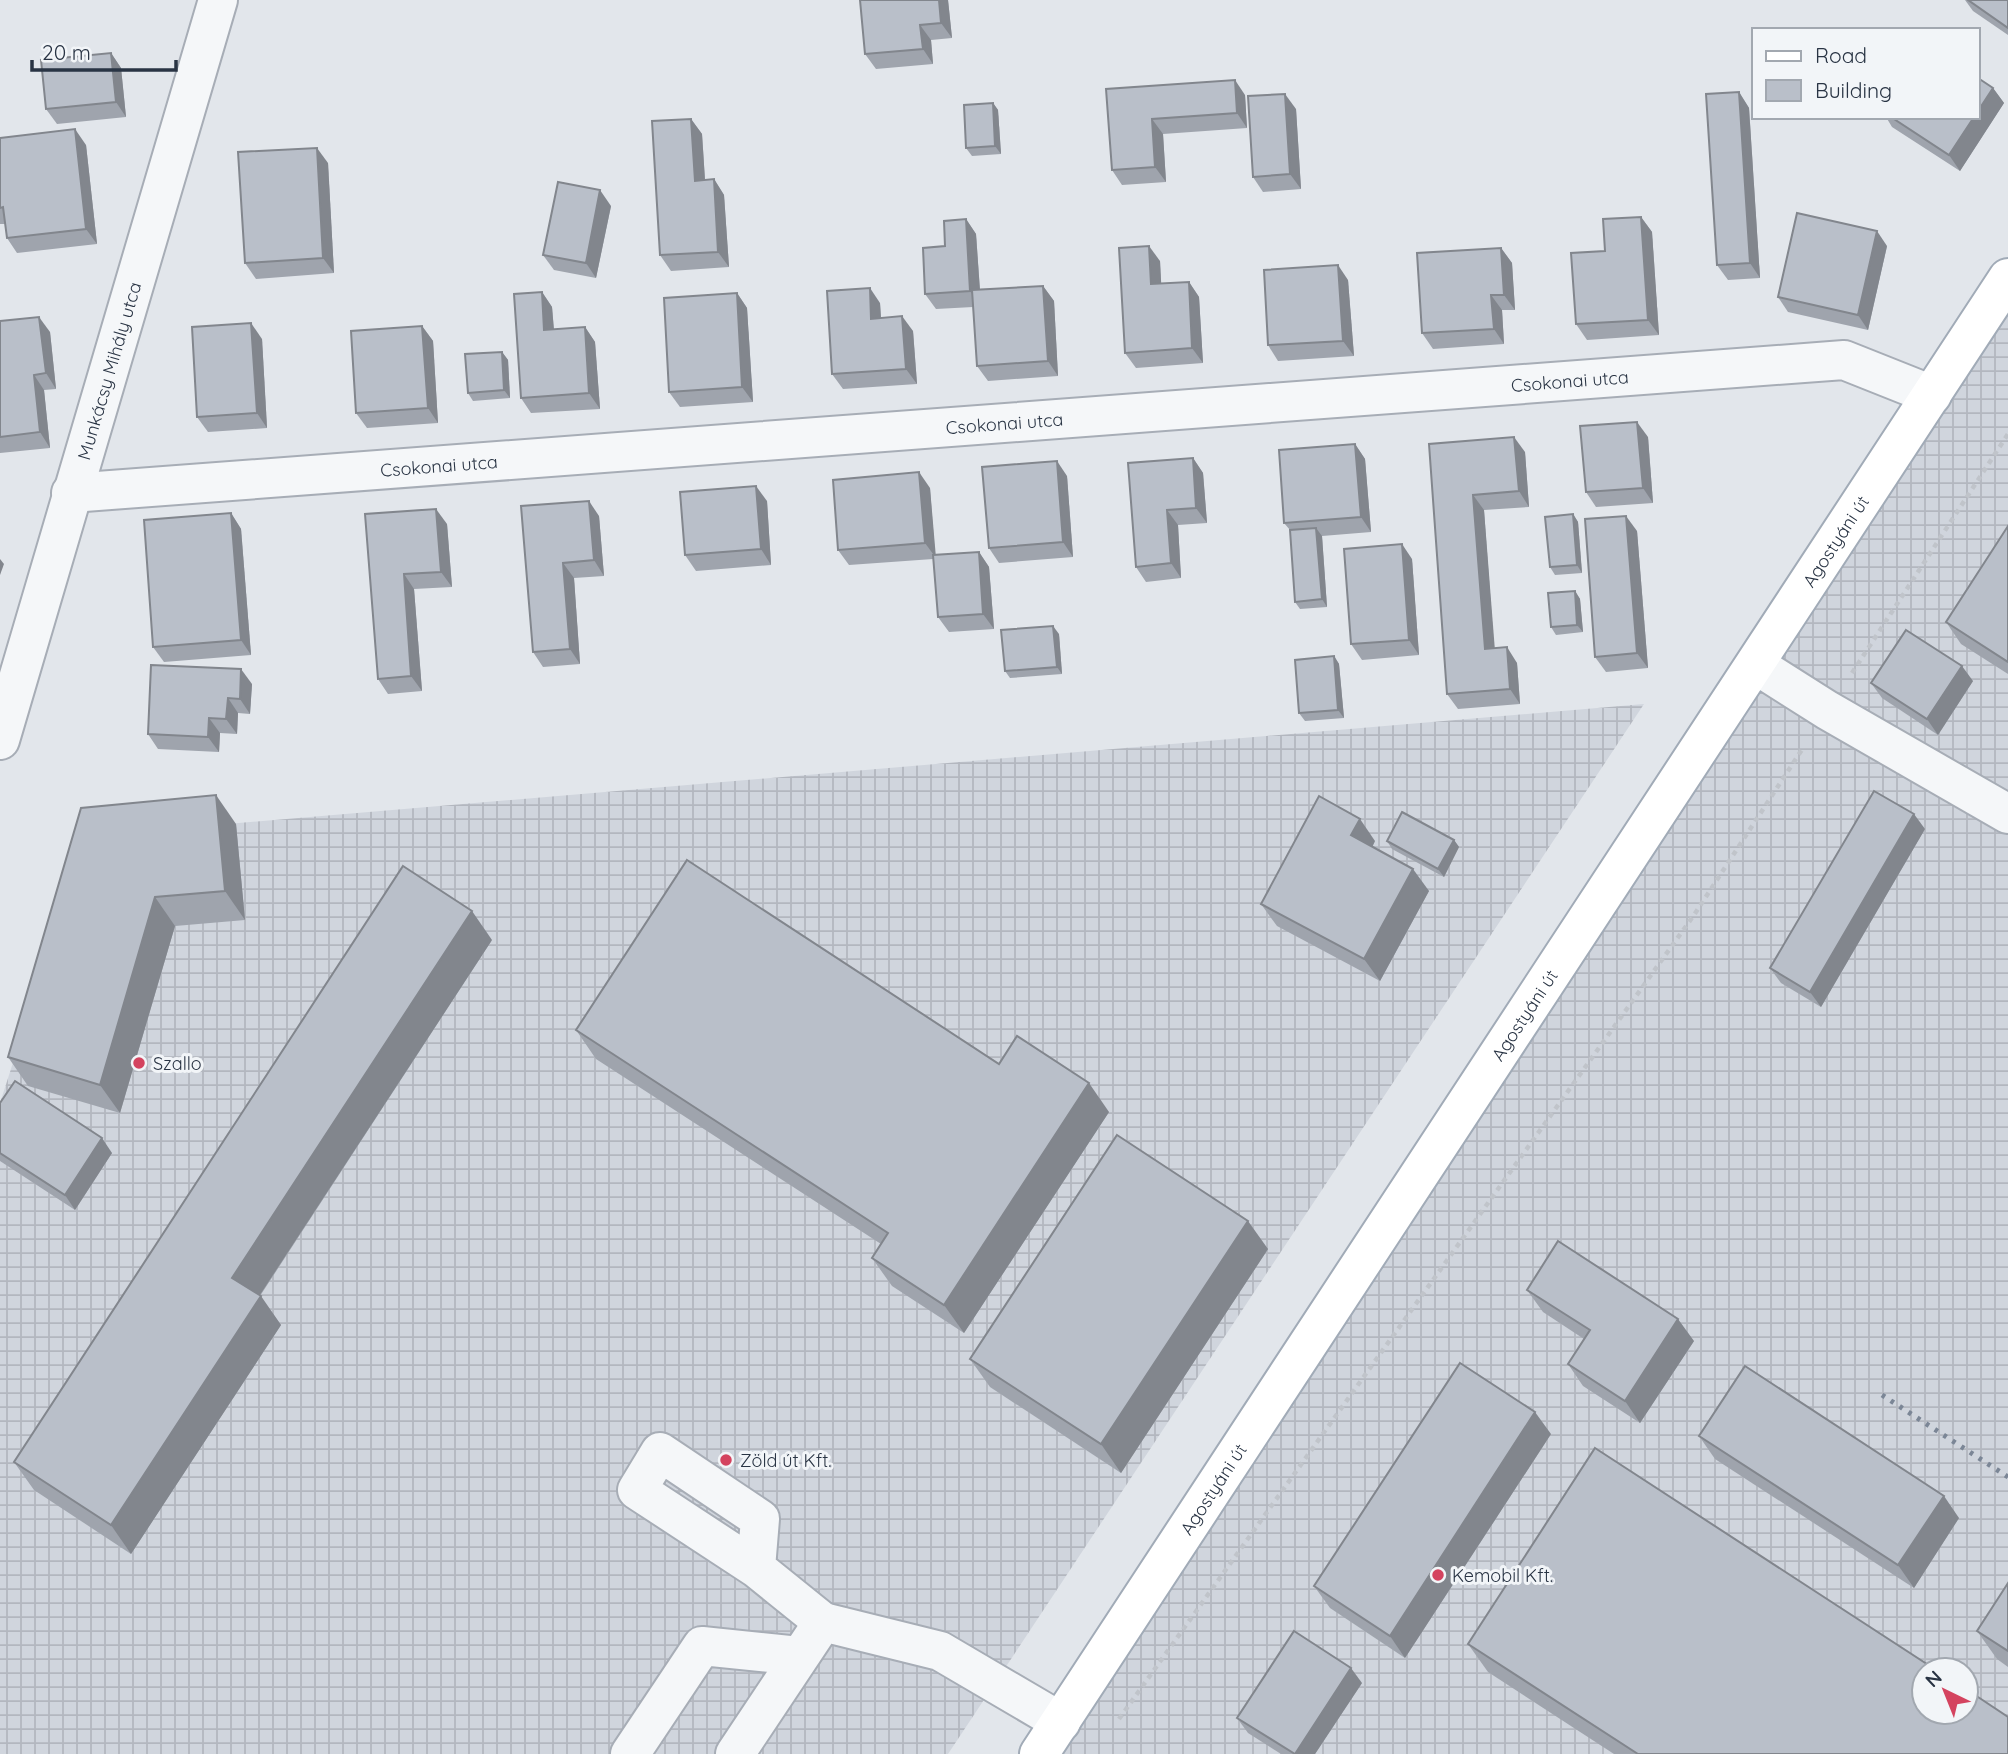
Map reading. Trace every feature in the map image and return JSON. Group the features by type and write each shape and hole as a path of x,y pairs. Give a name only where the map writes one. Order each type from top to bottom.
{"main road":[{"name":"Agostyáni út","path":"1040,1754 2008,278"}],"street":[{"name":"Munkácsy Mihály utca","path":"0,740 218,0"},
{"name":"Csokonai utca","path":"71,493 1844,360 1931,395"},
{"path":"1756,665 1827,710 2008,814"},
{"path":"756,1568 823,1622 940,1651 1061,1722"},
{"path":"735,1754 823,1622"},
{"path":"630,1754 702,1646 799,1656"}],"path":[{"path":"1118,1720 1694,915 2008,434"}],"shaded area":[{"path":"2008,278 2008,1754 1039,1754"},
{"path":"1644,704 948,1754 0,1754 0,1103 86,836"}],"building":[{"path":"860,0 939,0 941,23 920,25 923,49 865,54"},
{"path":"1968,0 2008,0 2008,28"},
{"path":"111,53 116,102 46,109 41,60"},
{"path":"1980,79 1993,88 1980,108"},
{"path":"1235,80 1237,113 1152,119 1155,167 1112,170 1106,89"},
{"path":"1739,92 1750,263 1717,265 1706,94"},
{"path":"1285,94 1290,174 1253,177 1248,96"},
{"path":"993,103 995,146 966,148 964,105"},
{"path":"691,119 695,181 714,179 718,252 660,255 652,121"},
{"path":"1894,119 1973,119 1949,155"},
{"path":"75,129 86,229 7,238 3,207 0,208 0,138"},
{"path":"317,148 323,258 245,263 238,152"},
{"path":"558,182 600,190 586,263 543,255"},
{"path":"1797,213 1877,231 1858,315 1778,297"},
{"path":"1641,217 1648,320 1576,324 1571,253 1605,251 1603,219"},
{"path":"966,219 970,291 925,294 923,248 945,246 944,221"},
{"path":"1149,246 1151,284 1189,282 1192,348 1125,353 1119,248"},
{"path":"1501,248 1504,295 1491,295 1494,329 1422,333 1417,253"},
{"path":"1338,265 1343,341 1268,345 1264,270"},
{"path":"1043,286 1048,361 977,366 972,290"},
{"path":"870,288 871,319 902,316 906,369 832,374 827,291"},
{"path":"542,292 544,330 585,327 589,393 521,398 514,294"},
{"path":"737,293 742,387 669,392 664,298"},
{"path":"39,317 46,373 34,375 40,432 0,437 0,321"},
{"path":"251,323 257,413 197,417 192,327"},
{"path":"422,326 428,408 356,413 351,331"},
{"path":"502,352 504,390 468,393 465,354"},
{"path":"1637,422 1643,488 1586,492 1580,426"},
{"path":"1514,437 1519,491 1473,495 1485,649 1507,647 1510,689 1447,694 1429,444"},
{"path":"1355,444 1361,517 1284,523 1279,450"},
{"path":"1193,458 1196,508 1167,510 1171,563 1136,567 1128,463"},
{"path":"1057,461 1063,542 989,548 982,467"},
{"path":"919,472 925,543 838,550 833,480"},
{"path":"756,486 761,549 685,555 680,492"},
{"path":"589,501 594,560 563,563 570,649 533,652 521,506"},
{"path":"436,509 441,572 404,574 411,676 378,679 365,514"},
{"path":"231,513 241,640 153,647 144,520"},
{"path":"1573,514 1577,565 1550,567 1545,517"},
{"path":"1626,516 1637,653 1595,657 1585,519"},
{"path":"2008,526 2008,662 1946,622"},
{"path":"1316,528 1322,599 1295,602 1290,530"},
{"path":"1402,544 1409,640 1351,644 1344,549"},
{"path":"979,552 983,614 938,617 933,555"},
{"path":"1575,591 1577,625 1551,627 1548,593"},
{"path":"1053,626 1057,667 1005,671 1001,630"},
{"path":"1906,630 1962,666 1927,719 1871,683"},
{"path":"1334,656 1338,710 1299,713 1295,660"},
{"path":"151,665 241,669 240,699 228,698 226,719 209,718 208,737 148,734"},
{"path":"1874,791 1914,814 1810,992 1770,968"},
{"path":"216,795 225,891 155,897 100,1085 8,1057 81,808"},
{"path":"1319,796 1360,819 1351,835 1413,869 1364,959 1261,904"},
{"path":"1402,812 1454,840 1438,869 1387,841"},
{"path":"687,860 999,1064 1017,1036 1089,1083 944,1305 872,1258 888,1233 576,1030"},
{"path":"403,866 472,911 232,1278 261,1296 111,1525 14,1462"},
{"path":"15,1081 102,1138 65,1195 0,1153 0,1103"},
{"path":"1117,1135 1248,1221 1101,1444 970,1359"},
{"path":"1558,1241 1678,1319 1625,1401 1568,1364 1590,1330 1527,1290"},
{"path":"1460,1363 1535,1412 1390,1636 1314,1586"},
{"path":"1745,1366 1944,1496 1898,1565 1699,1436"},
{"path":"1595,1448 1914,1656 1910,1656 1910,1726 1980,1726 1980,1698 2008,1717 2008,1754 1638,1754 1468,1644"},
{"path":"2008,1583 2008,1651 1977,1631"},
{"path":"1294,1631 1351,1668 1295,1754 1237,1718"}],"railway":[{"path":"1882,1395 2008,1477"}],"place":[{"name":"Szallo","path":"139,1063"},
{"name":"Zöld út Kft.","path":"726,1460"},
{"name":"Kemobil Kft.","path":"1438,1575"}]}
